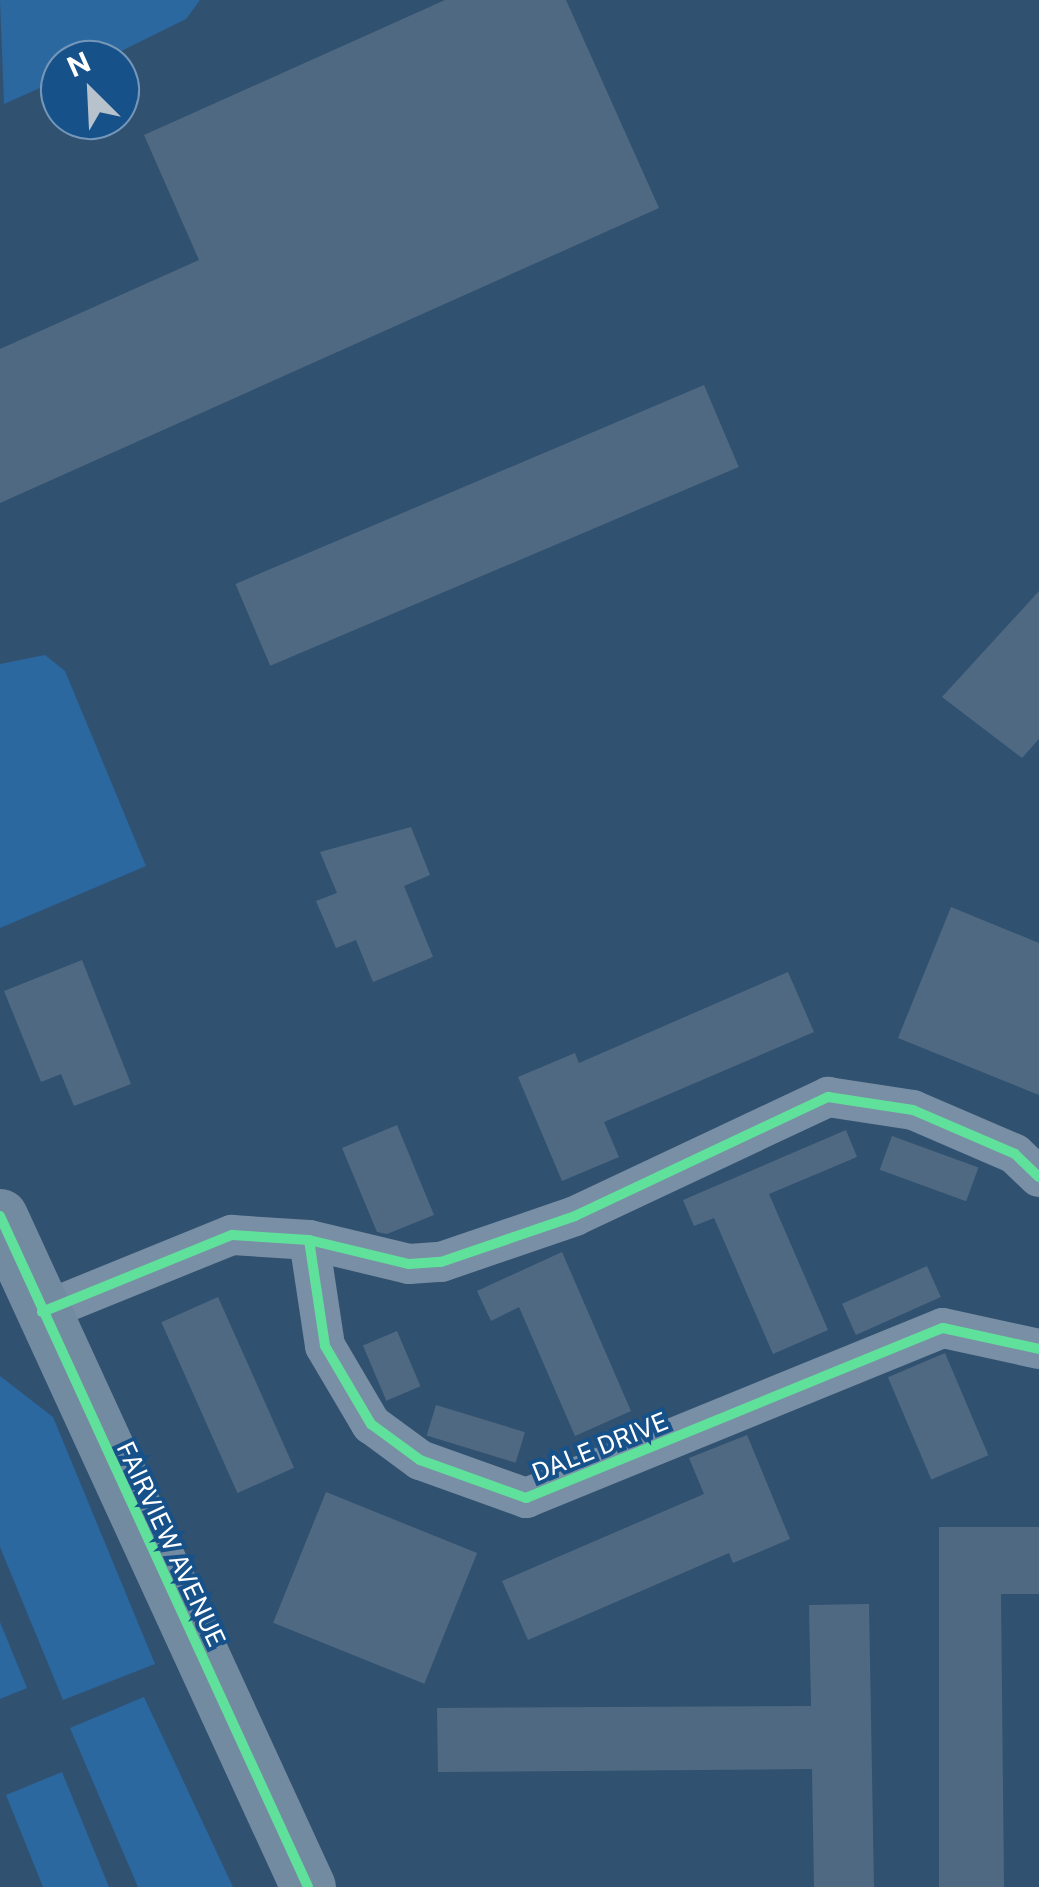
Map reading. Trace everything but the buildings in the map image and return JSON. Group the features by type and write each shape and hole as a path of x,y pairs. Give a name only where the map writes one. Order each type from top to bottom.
{"street":[{"path":"42,1312 232,1235 309,1240 408,1264 441,1262 575,1216 828,1097 912,1110 1015,1154 1039,1177"},
{"name":"FAIRVIEW AVENUE","path":"0,1216 308,1887"},
{"name":"DALE DRIVE","path":"309,1240 325,1346 371,1424 420,1460 526,1498 942,1328 1039,1349"}],"shaded area":[{"path":"0,0 200,0 186,19 140,42 40,40 40,88 4,104"},
{"path":"45,655 65,671 146,866 0,928 0,664"},
{"path":"0,1376 53,1417 155,1664 63,1700 0,1547"},
{"path":"0,1622 27,1688 0,1699"},
{"path":"144,1697 233,1887 138,1887 70,1728"},
{"path":"62,1772 109,1887 43,1887 6,1795"}],"cycle path":[{"path":"309,1240 409,1264 441,1262 575,1216 828,1097 913,1110 1015,1154 1039,1177"},
{"path":"0,1216 308,1887"},
{"path":"42,1312 232,1235 309,1240 325,1346 371,1424 420,1460 526,1498 943,1328 1039,1349"}]}
